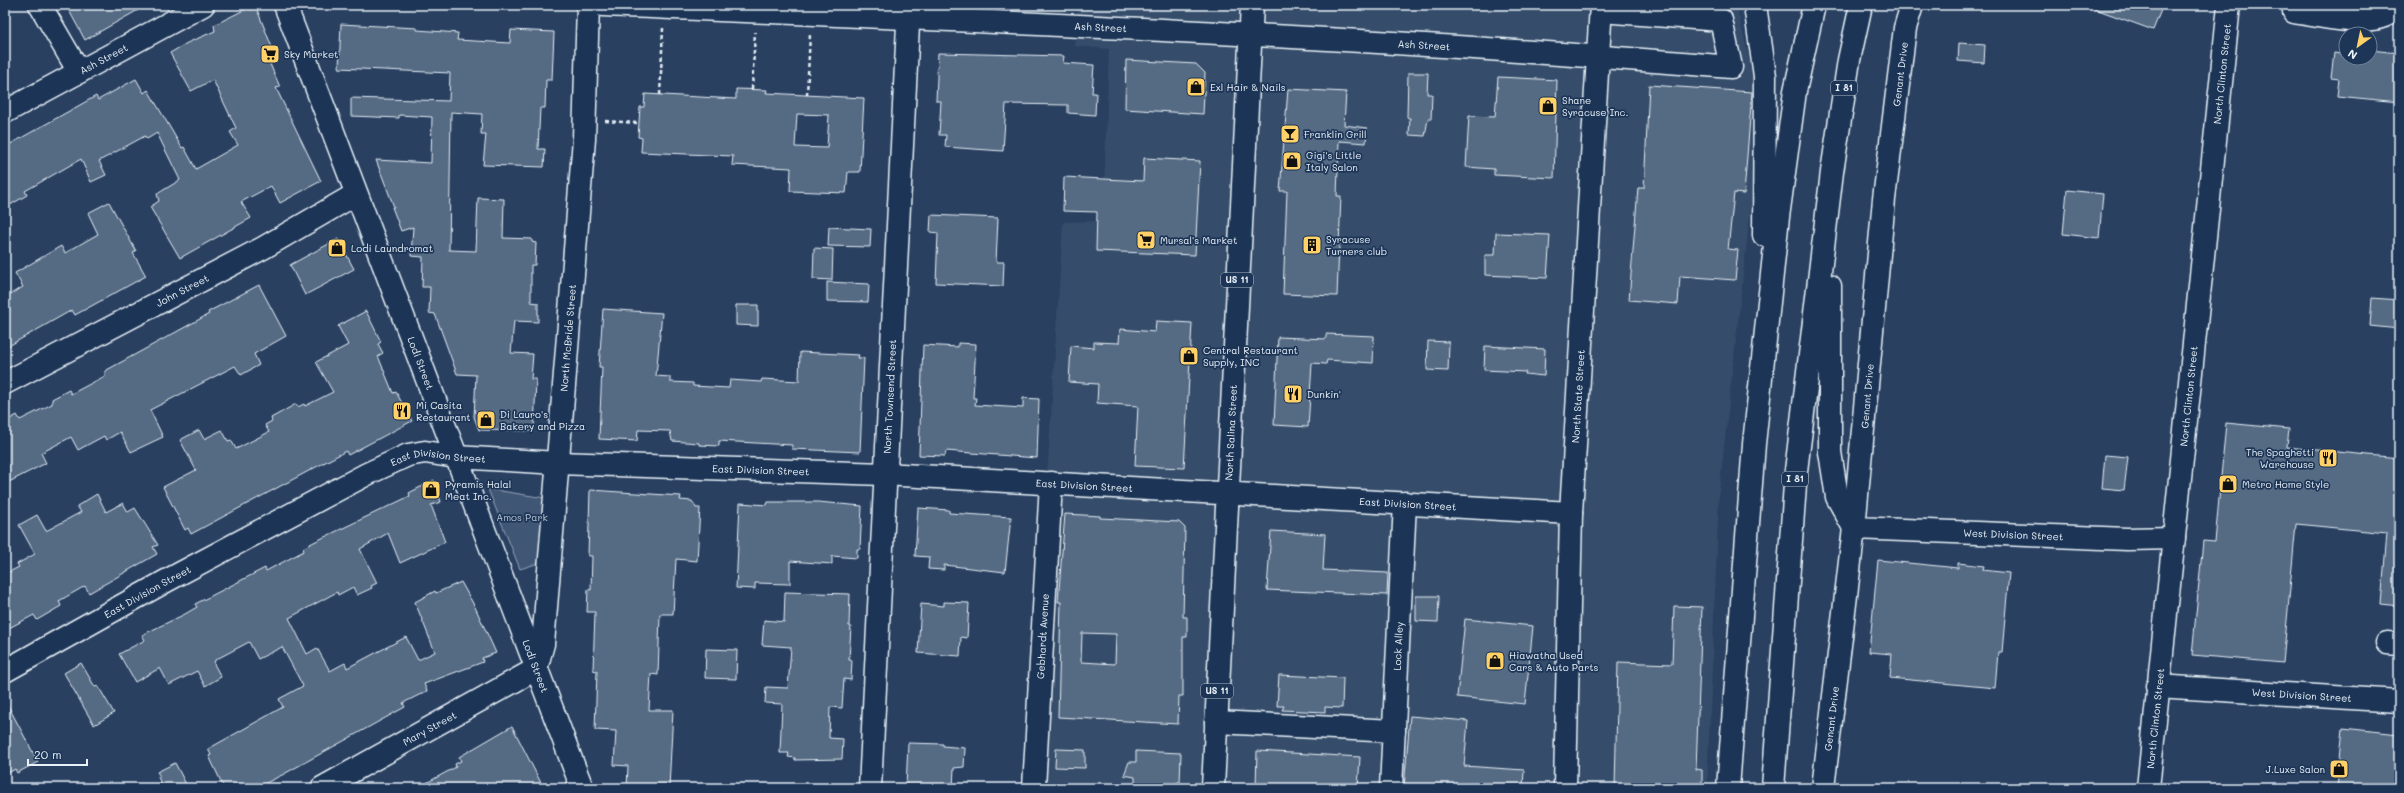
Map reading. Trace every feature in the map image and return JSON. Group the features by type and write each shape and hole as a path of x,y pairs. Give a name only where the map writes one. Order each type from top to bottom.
{"main road":[{"path":"40,5 79,72"},
{"name":"Ash Street","path":"5,112 203,5"},
{"name":"Lodi Street","path":"285,5 582,788"},
{"name":"North McBride Street","path":"536,669 543,644 558,463 584,120 588,5"},
{"name":"Ash Street","path":"603,5 750,10 811,15 909,12 1598,56 1731,67 1721,20 1601,8"},
{"name":"North Salina Street","path":"1213,788 1241,194 1252,33 1252,5"},
{"path":"1755,5 1765,76 1762,364"},
{"path":"1728,788 1753,452 1778,217 1795,91 1814,5"},
{"name":"I 81","path":"1773,788 1796,471 1832,172 1848,60 1861,5"},
{"name":"Genant Drive","path":"1822,788 1854,528 1884,199 1906,28 1912,5"},
{"name":"North Clinton Street","path":"2148,788 2157,686 2174,538 2229,5"},
{"path":"2295,5 2294,12 2366,21 2386,17 2399,5"},
{"name":"North State Street","path":"1565,788 1571,513 1601,8"},
{"name":"North Townsend Street","path":"870,788 884,474 909,12"},
{"path":"1832,172 1830,452 1837,497 1854,528"},
{"name":"John Street","path":"5,383 263,248 356,194"},
{"name":"East Division Street","path":"5,671 166,581 388,464 408,454 425,452 456,457 558,463 884,474 1571,513"},
{"name":"Gebhardt Avenue","path":"1034,788 1051,484"},
{"name":"Lock Alley","path":"1391,788 1405,503"},
{"name":"West Division Street","path":"1854,528 2127,539 2174,538"},
{"name":"Mary Street","path":"322,788 536,669"},
{"name":"West Division Street","path":"2157,686 2399,702"},
{"path":"1216,722 1394,731"}],"path":[{"path":"660,95 664,8"},
{"path":"750,10 752,90"},
{"path":"807,95 811,15"},
{"path":"584,120 639,123"}],"shaded area":[{"path":"1078,5 1736,5 1760,103 1751,205 1719,492 1707,788 1027,788 1040,515 1048,464 1063,222 1103,221 1109,49 1075,46"}],"green space":[{"name":"Amos Park","path":"488,489 545,498 542,562 520,569"}],"building":[{"path":"66,5 147,5 85,40"},
{"path":"2090,5 2163,5 2153,30 2090,7"},
{"path":"250,7 251,10 256,7 277,60 270,64 280,87 276,88 321,181 280,203 271,186 241,202 251,218 180,258 150,207 159,201 157,194 180,180 157,133 147,139 145,136 99,161 106,175 91,182 81,159 25,191 27,195 5,208 5,147 96,96 98,100 136,79 144,93 148,90 196,169 238,145 230,132 236,128 213,80 191,91 170,53 187,43 215,31 214,25"},
{"path":"341,24 417,28 417,30 458,33 457,40 510,43 511,30 554,32 552,80 546,80 545,108 540,108 538,149 545,149 544,167 483,165 486,134 481,134 482,114 451,112 449,250 476,251 478,198 504,199 503,238 532,239 532,242 536,243 535,265 531,265 531,302 538,303 538,322 514,321 511,353 533,354 531,379 536,379 534,431 479,430 474,417 476,375 457,374 435,314 429,313 430,287 422,287 423,257 411,256 413,227 401,231 392,207 394,207 376,160 431,163 432,117 399,115 399,118 351,116 351,98 449,101 450,73 339,68"},
{"path":"1959,43 1985,45 1984,63 1958,61"},
{"path":"2378,51 2399,53 2399,102 2337,96 2339,79 2331,78 2334,53 2338,54 2338,66 2378,66"},
{"path":"938,53 1064,56 1063,63 1094,65 1092,93 1096,93 1095,115 1068,113 1068,105 1006,104 1003,151 945,147 946,135 939,135 941,101 936,101"},
{"path":"1126,60 1196,64 1205,73 1203,114 1125,109"},
{"path":"1408,73 1428,73 1427,94 1432,94 1431,119 1428,119 1425,136 1409,135 1410,118 1407,118"},
{"path":"1498,77 1557,80 1554,178 1494,175 1494,169 1466,167 1469,116 1495,117"},
{"path":"1649,85 1752,92 1744,194 1734,193 1728,249 1738,250 1735,280 1680,276 1678,304 1629,300 1638,188 1644,188"},
{"path":"736,89 767,90 766,93 864,98 860,172 848,172 846,193 790,191 791,168 732,165 733,156 641,152 642,138 638,137 640,107 644,107 645,94 736,99","holes":["797,114 829,115 827,148 795,147"]},
{"path":"1288,89 1346,92 1344,125 1367,128 1366,143 1339,141 1337,196 1341,196 1337,296 1283,294 1287,191 1280,191"},
{"path":"1144,158 1200,161 1195,255 1096,251 1097,212 1063,211 1064,177 1143,181"},
{"path":"2067,190 2103,194 2099,238 2063,234"},
{"path":"109,202 136,251 133,253 146,276 75,315 72,310 5,348 5,297 23,287 15,273 61,246 65,253 98,234 88,213"},
{"path":"931,215 998,218 996,262 1004,262 1003,286 936,283 938,233 930,232"},
{"path":"829,227 871,229 870,247 828,246"},
{"path":"1496,233 1550,235 1547,278 1485,275 1485,255 1495,255"},
{"path":"338,239 354,269 305,295 290,265"},
{"path":"814,248 833,249 832,280 813,279"},
{"path":"827,282 869,284 868,302 827,301"},
{"path":"259,285 286,336 254,354 259,365 241,375 235,366 150,410 163,437 131,452 120,432 106,440 104,436 78,450 71,437 41,453 46,463 5,484 5,422 17,415 20,420 52,404 52,399 69,390 71,394 105,376 105,371 209,314 208,312"},
{"path":"2372,298 2399,300 2399,329 2370,326"},
{"path":"736,305 758,305 758,326 736,325"},
{"path":"603,309 662,313 656,376 670,377 670,382 693,383 693,386 729,388 730,380 761,382 762,379 799,381 800,352 859,355 858,358 864,358 860,452 792,449 792,445 719,441 719,446 699,445 699,443 672,441 670,431 638,430 637,441 599,439 602,367 599,367"},
{"path":"366,311 381,342 378,344 383,353 378,356 393,393 396,392 412,421 348,455 346,451 191,534 188,528 185,530 163,487 196,470 180,440 199,430 204,439 222,430 228,441 231,440 236,449 269,432 265,425 272,421 271,418 296,404 298,407 304,404 305,406 333,392 316,362 348,345 338,326"},
{"path":"1156,321 1192,323 1184,468 1135,466 1138,406 1097,403 1098,384 1069,382 1071,346 1094,348 1094,342 1119,343 1120,329 1155,332"},
{"path":"1326,334 1374,336 1373,363 1327,360 1326,364 1312,363 1308,427 1274,425 1278,337 1326,339"},
{"path":"1428,341 1449,342 1448,371 1427,370"},
{"path":"958,343 976,344 973,398 976,398 975,405 1023,408 1023,398 1039,399 1037,458 946,451 945,456 919,455 923,345 958,347"},
{"path":"1485,346 1545,349 1544,376 1525,374 1526,372 1484,370"},
{"path":"2226,423 2289,429 2287,447 2399,458 2399,606 2381,604 2387,533 2296,524 2283,663 2192,655 2203,541 2215,542"},
{"path":"2105,455 2128,457 2124,490 2102,488"},
{"path":"434,480 441,502 431,505 445,542 400,563 388,533 360,549 377,583 371,586 372,588 357,595 353,587 338,595 337,592 289,618 307,654 317,648 330,671 345,663 347,668 406,637 418,660 435,652 415,602 435,591 436,593 461,582 475,607 496,653 482,658 483,662 424,684 427,691 403,703 405,707 256,788 224,788 209,756 211,755 208,749 283,707 279,699 303,686 282,647 258,659 249,642 215,660 214,664 221,677 205,686 197,671 169,685 160,668 135,682 119,654 145,640 142,635 197,607 195,604 265,568 266,571 304,551 303,548 314,542 410,496 409,493"},
{"path":"590,490 681,496 680,500 692,501 696,508 700,508 697,561 676,559 673,614 660,614 658,675 651,674 649,710 673,710 669,788 627,788 628,766 614,765 616,731 595,730 597,671 593,670 595,612 587,612 588,589 591,590 592,556 588,556"},
{"path":"97,494 106,512 123,503 128,512 135,508 158,545 153,547 157,554 89,593 85,586 59,601 61,606 37,620 34,615 5,630 5,574 19,567 17,564 35,554 19,525 37,515 46,531 81,512 77,506"},
{"path":"768,502 818,502 862,506 860,549 857,549 857,558 832,556 832,564 790,561 790,584 755,583 755,589 736,588 740,503 767,505"},
{"path":"918,508 949,510 949,513 1011,517 1005,572 944,565 944,570 928,569 929,557 915,556"},
{"path":"1065,514 1100,516 1100,518 1179,522 1185,528 1183,617 1187,617 1187,637 1183,637 1183,696 1179,696 1178,724 1058,717 1061,602 1058,602","holes":["1082,633 1116,634 1115,664 1081,662"]},
{"path":"1271,531 1325,534 1323,570 1388,573 1387,595 1267,590"},
{"path":"1878,560 1958,568 1958,563 1984,566 1983,570 2009,573 2002,652 1998,652 1995,688 1890,678 1892,654 1869,652"},
{"path":"785,592 850,594 849,626 851,626 849,660 852,660 851,680 844,679 842,708 830,707 829,738 843,739 842,759 795,760 795,758 788,757 789,753 780,753 782,704 765,703 766,687 788,688 791,647 762,645 764,620 784,622"},
{"path":"1416,596 1439,596 1438,622 1416,621"},
{"path":"944,602 969,603 967,638 961,637 960,656 918,653 921,604 944,606"},
{"path":"1674,606 1702,607 1696,769 1702,770 1702,788 1615,788 1618,662 1672,664"},
{"name":"Hiawatha Used Cars & Auto Parts","path":"1465,619 1533,626 1525,704 1457,697"},
{"path":"706,649 737,650 736,679 705,678"},
{"path":"81,663 95,687 98,686 114,713 94,725 64,673"},
{"path":"1279,675 1343,678 1342,708 1325,707 1325,712 1282,710 1284,706 1277,706"},
{"path":"5,700 38,762 17,773 15,769 5,775"},
{"path":"1410,716 1468,721 1464,766 1524,770 1523,788 1404,788"},
{"path":"512,726 541,783 532,788 417,788 456,767 455,764 461,761 459,757"},
{"path":"2343,728 2399,734 2399,788 2337,788"},
{"path":"908,743 943,744 943,746 965,748 964,767 954,768 953,788 906,788"},
{"path":"1056,749 1085,750 1085,768 1055,767"},
{"path":"1136,751 1181,753 1180,783 1177,782 1177,788 1135,788 1135,777 1124,775 1129,762 1136,762"},
{"path":"1257,751 1360,757 1358,788 1256,788"},
{"path":"175,763 188,788 163,788 158,777 160,776 157,772"}],"place":[{"name":"Sky Market","path":"270,54"},
{"name":"Exl Hair & Nails","path":"1196,87"},
{"name":"Shane Syracuse Inc.","path":"1548,106"},
{"name":"Franklin Grill","path":"1290,134"},
{"name":"Gigi's Little Italy Salon","path":"1292,161"},
{"name":"Mursal's Market","path":"1146,240"},
{"name":"Syracuse Turners club","path":"1312,245"},
{"name":"Lodi Laundromat","path":"337,248"},
{"name":"Central Restaurant Supply, INC","path":"1189,356"},
{"name":"Dunkin'","path":"1293,394"},
{"name":"Mi Casita Restaurant","path":"402,411"},
{"name":"Di Lauro's Bakery and Pizza","path":"486,420"},
{"name":"The Spaghetti Warehouse","path":"2328,458"},
{"name":"Metro Home Style","path":"2228,484"},
{"name":"Pyramis Halal Meat Inc.","path":"431,490"},
{"name":"Hiawatha Used Cars & Auto Parts","path":"1495,661"},
{"name":"J.Luxe Salon","path":"2339,769"}]}
